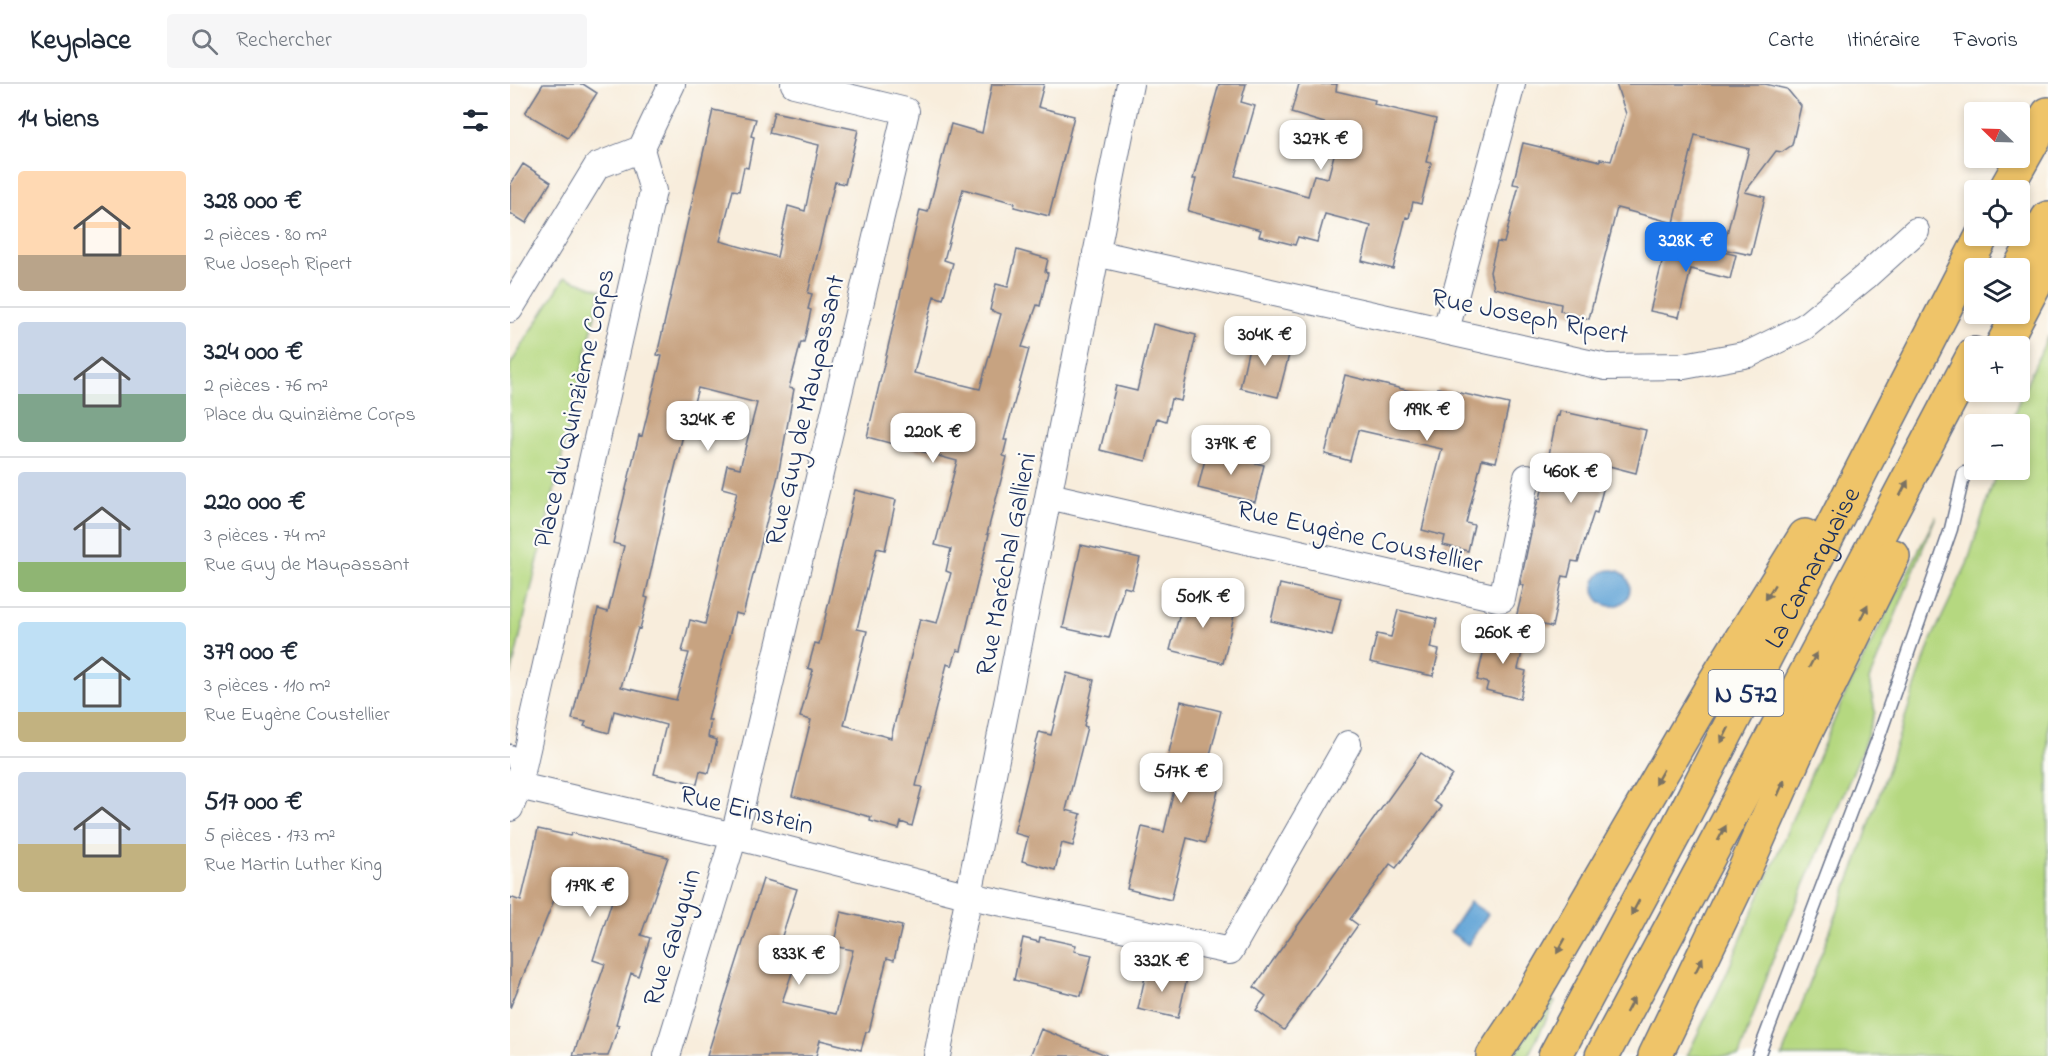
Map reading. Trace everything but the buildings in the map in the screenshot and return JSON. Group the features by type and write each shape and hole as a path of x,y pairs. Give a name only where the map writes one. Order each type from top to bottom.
{"highway":[{"path":"2011,180 2048,114"},
{"path":"2025,258 2048,218"},
{"name":"La Camarguaise","path":"1555,1056 1682,819 1977,246"},
{"path":"2007,336 2048,259"},
{"path":"1493,1056 1524,1008 1714,682 1933,328"},
{"name":"La Camarguaise","path":"1602,1056 1731,817 1964,373"},
{"path":"1655,1056 1744,871 1804,736 1973,402"}],"street":[{"path":"510,309 597,165 641,148 672,84"},
{"name":"Rue Guy de Maupassant","path":"734,836 906,111 794,84"},
{"name":"Rue Maréchal Gallieni","path":"937,1056 1130,84"},
{"path":"1446,330 1512,84"},
{"name":"Place du Quinzième Corps","path":"513,792 653,192 641,148"},
{"name":"Rue Joseph Ripert","path":"1096,253 1606,367 1684,366 1749,354 1803,327 1865,277 1916,231"},
{"name":"Rue Eugène Coustellier","path":"1049,496 1502,599 1527,477"},
{"name":"Rue Einstein","path":"513,792 734,836 969,896 1230,951 1348,744"},
{"name":"Rue Gauguin","path":"667,1056 734,836"}],"lane":[{"path":"1758,1056 1879,736 1951,529 1964,473"},
{"path":"510,751 513,792"}],"green space":[{"path":"565,277 601,290 511,675 510,365"},
{"path":"2048,336 2048,1056 1782,1056 1857,861 1931,640 1967,564 1994,480 2030,480 2030,414 2014,414 2018,402 2030,402 2030,376"},
{"path":"1936,516 1869,680 1875,712 1861,753 1775,953 1739,1056 1687,1056 1725,977 1844,697"},
{"path":"1549,999 1555,1002 1528,1056 1514,1056"}],"water":[{"path":"1612,570 1625,575 1630,588 1625,601 1612,606 1599,601 1594,588 1599,575"},
{"path":"1470,902 1488,914 1468,945 1450,932"}]}
